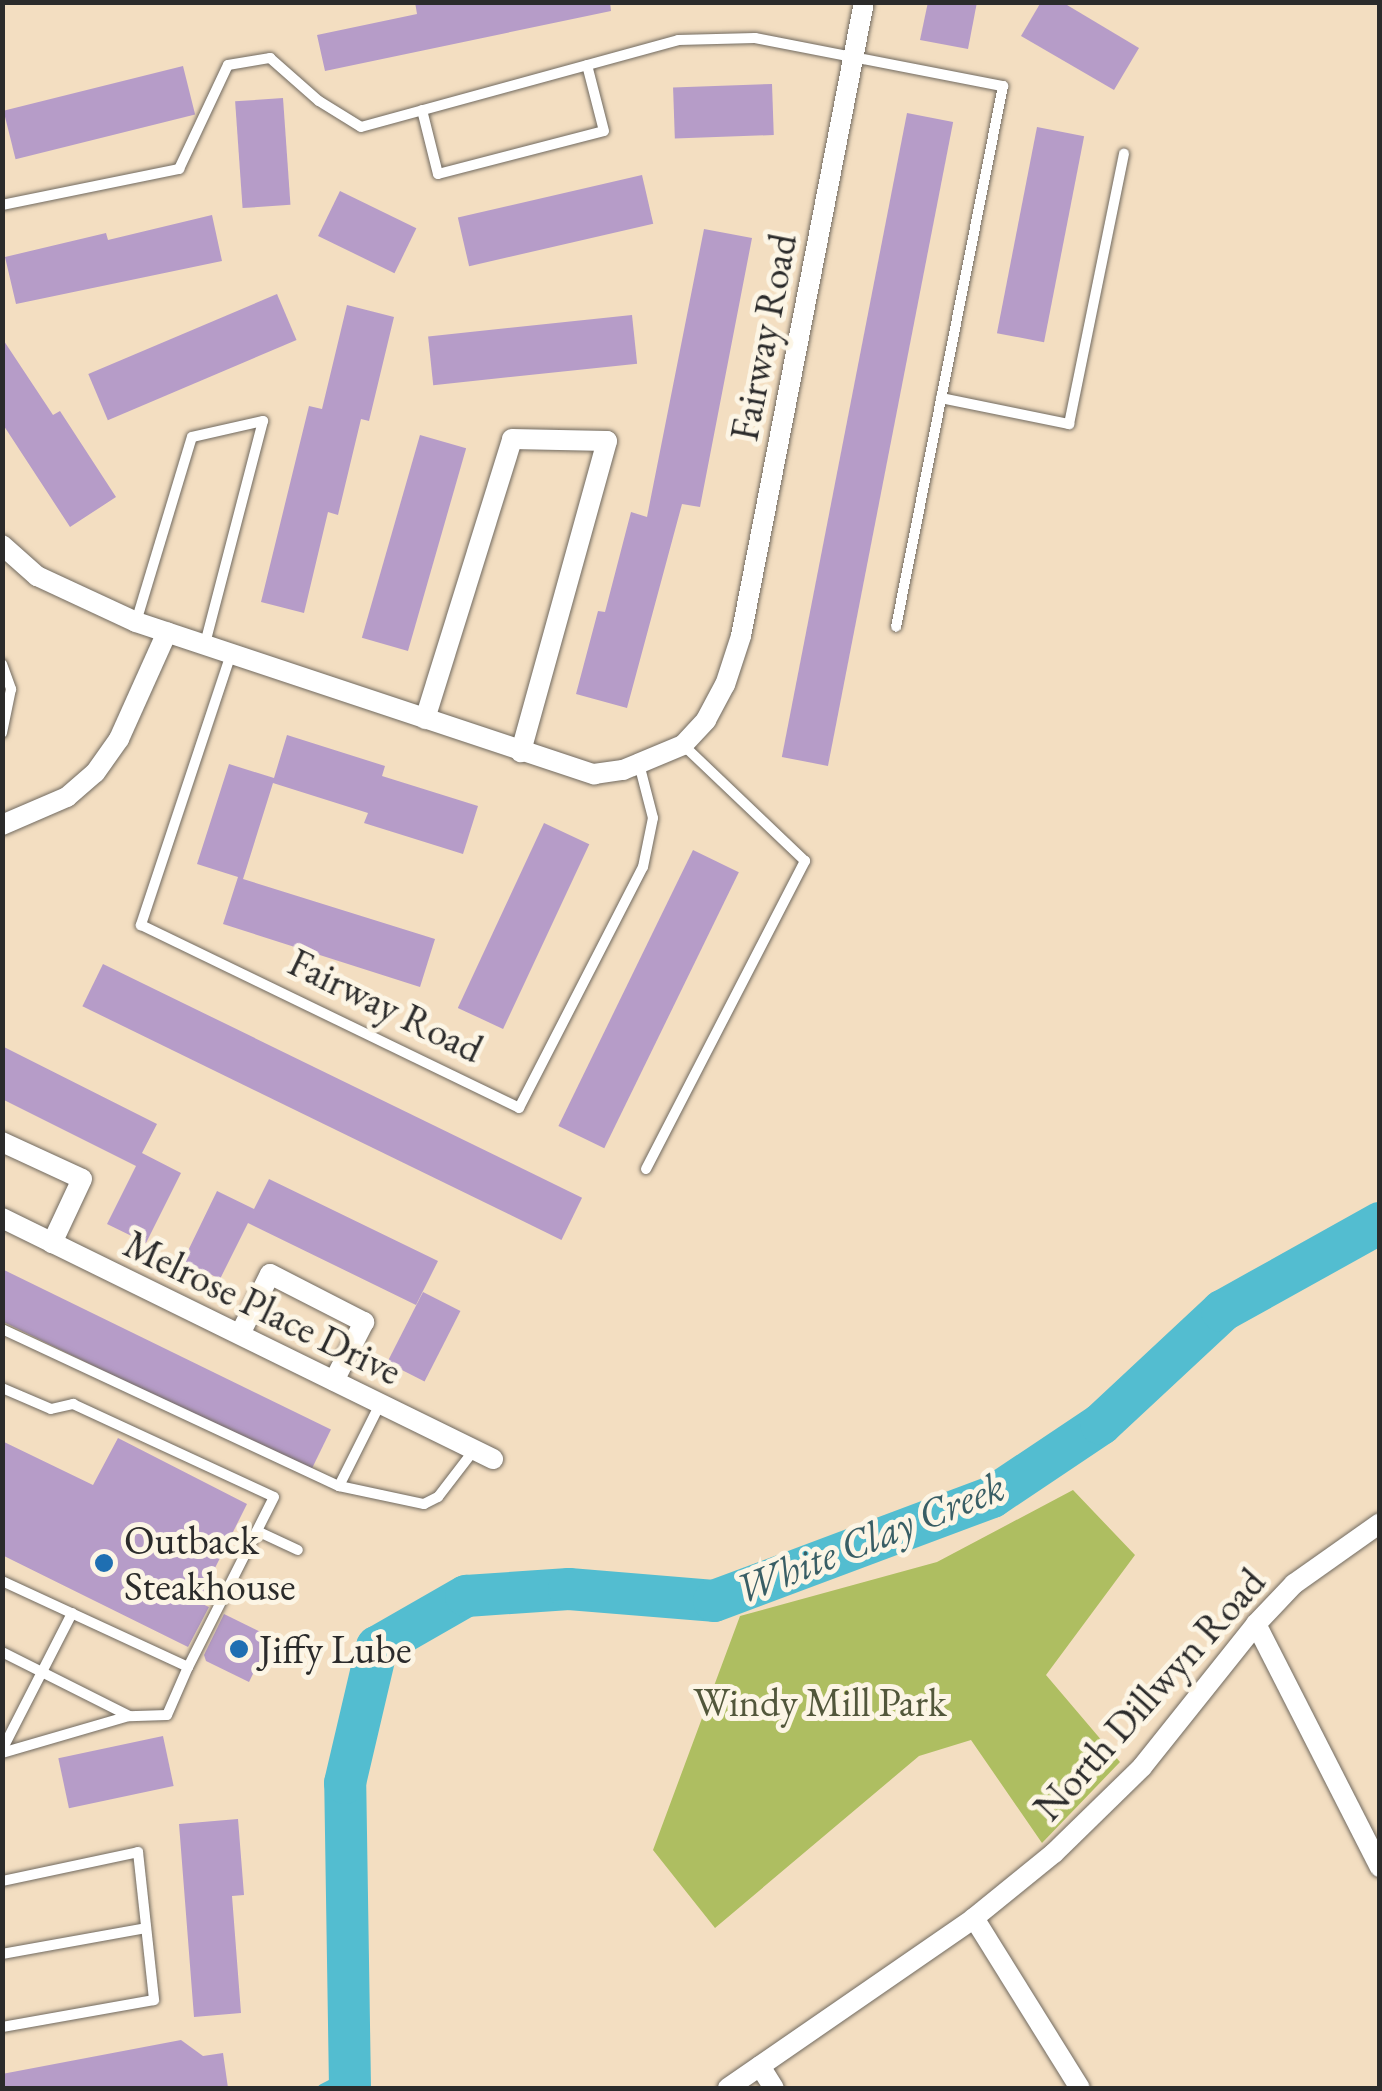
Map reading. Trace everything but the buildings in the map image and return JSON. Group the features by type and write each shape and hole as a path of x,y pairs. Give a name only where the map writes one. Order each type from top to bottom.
{"street":[{"name":"Fairway Road","path":"2,546 37,576 136,622 594,774 640,764 683,745 706,720 719,696 740,636 864,2"},
{"path":"424,720 512,439 607,441 520,752"},
{"path":"2,825 67,797 95,773 119,739 167,632"},
{"path":"2,1142 82,1178 52,1243"},
{"name":"Melrose Place Drive","path":"2,1218 483,1454"},
{"path":"240,1334 270,1274 364,1322 334,1381"},
{"name":"North Dillwyn Road","path":"728,2088 974,1918 1054,1853 1142,1768 1256,1624 1294,1584 1380,1523"},
{"path":"1256,1624 1380,1866"},
{"path":"974,1918 1080,2088"},
{"path":"760,2066 774,2088"}],"lane":[{"path":"2,205 178,170 228,65 270,58 319,101 361,127 678,40 755,38 1003,86 896,627"},
{"path":"422,110 438,174 604,131 587,65"},
{"path":"942,398 1069,424 1124,154"},
{"path":"136,622 192,437 263,421 204,645"},
{"name":"Fairway Road","path":"231,654 140,925 520,1108 643,866 653,818 640,764"},
{"path":"2,664 11,690 2,733"},
{"path":"646,1169 804,861 683,745"},
{"path":"2,1329 338,1486 424,1504 438,1497 483,1454"},
{"path":"2,1388 50,1409 73,1404 274,1497 167,1715 129,1716 2,1752 7,1729 72,1613"},
{"path":"338,1486 380,1404"},
{"path":"257,1531 298,1550"},
{"path":"2,1581 188,1667"},
{"path":"2,1652 129,1716"},
{"path":"2,1881 138,1852 154,2000 2,2027"},
{"path":"2,1954 146,1928"}],"green space":[{"name":"Windy Mill Park","path":"1073,1490 1135,1555 1046,1675 1120,1762 1042,1843 971,1740 919,1756 715,1928 653,1850 740,1616 937,1562"}],"waterway":[{"name":"White Clay Creek","path":"350,2088 345,1783 377,1647 466,1596 569,1589 714,1601 992,1497 1101,1424 1222,1311 1380,1223"},
{"path":"322,2088 352,2073"}],"place":[{"name":"Outback Steakhouse","path":"104,1563"},
{"name":"Jiffy Lube","path":"239,1649"}]}
